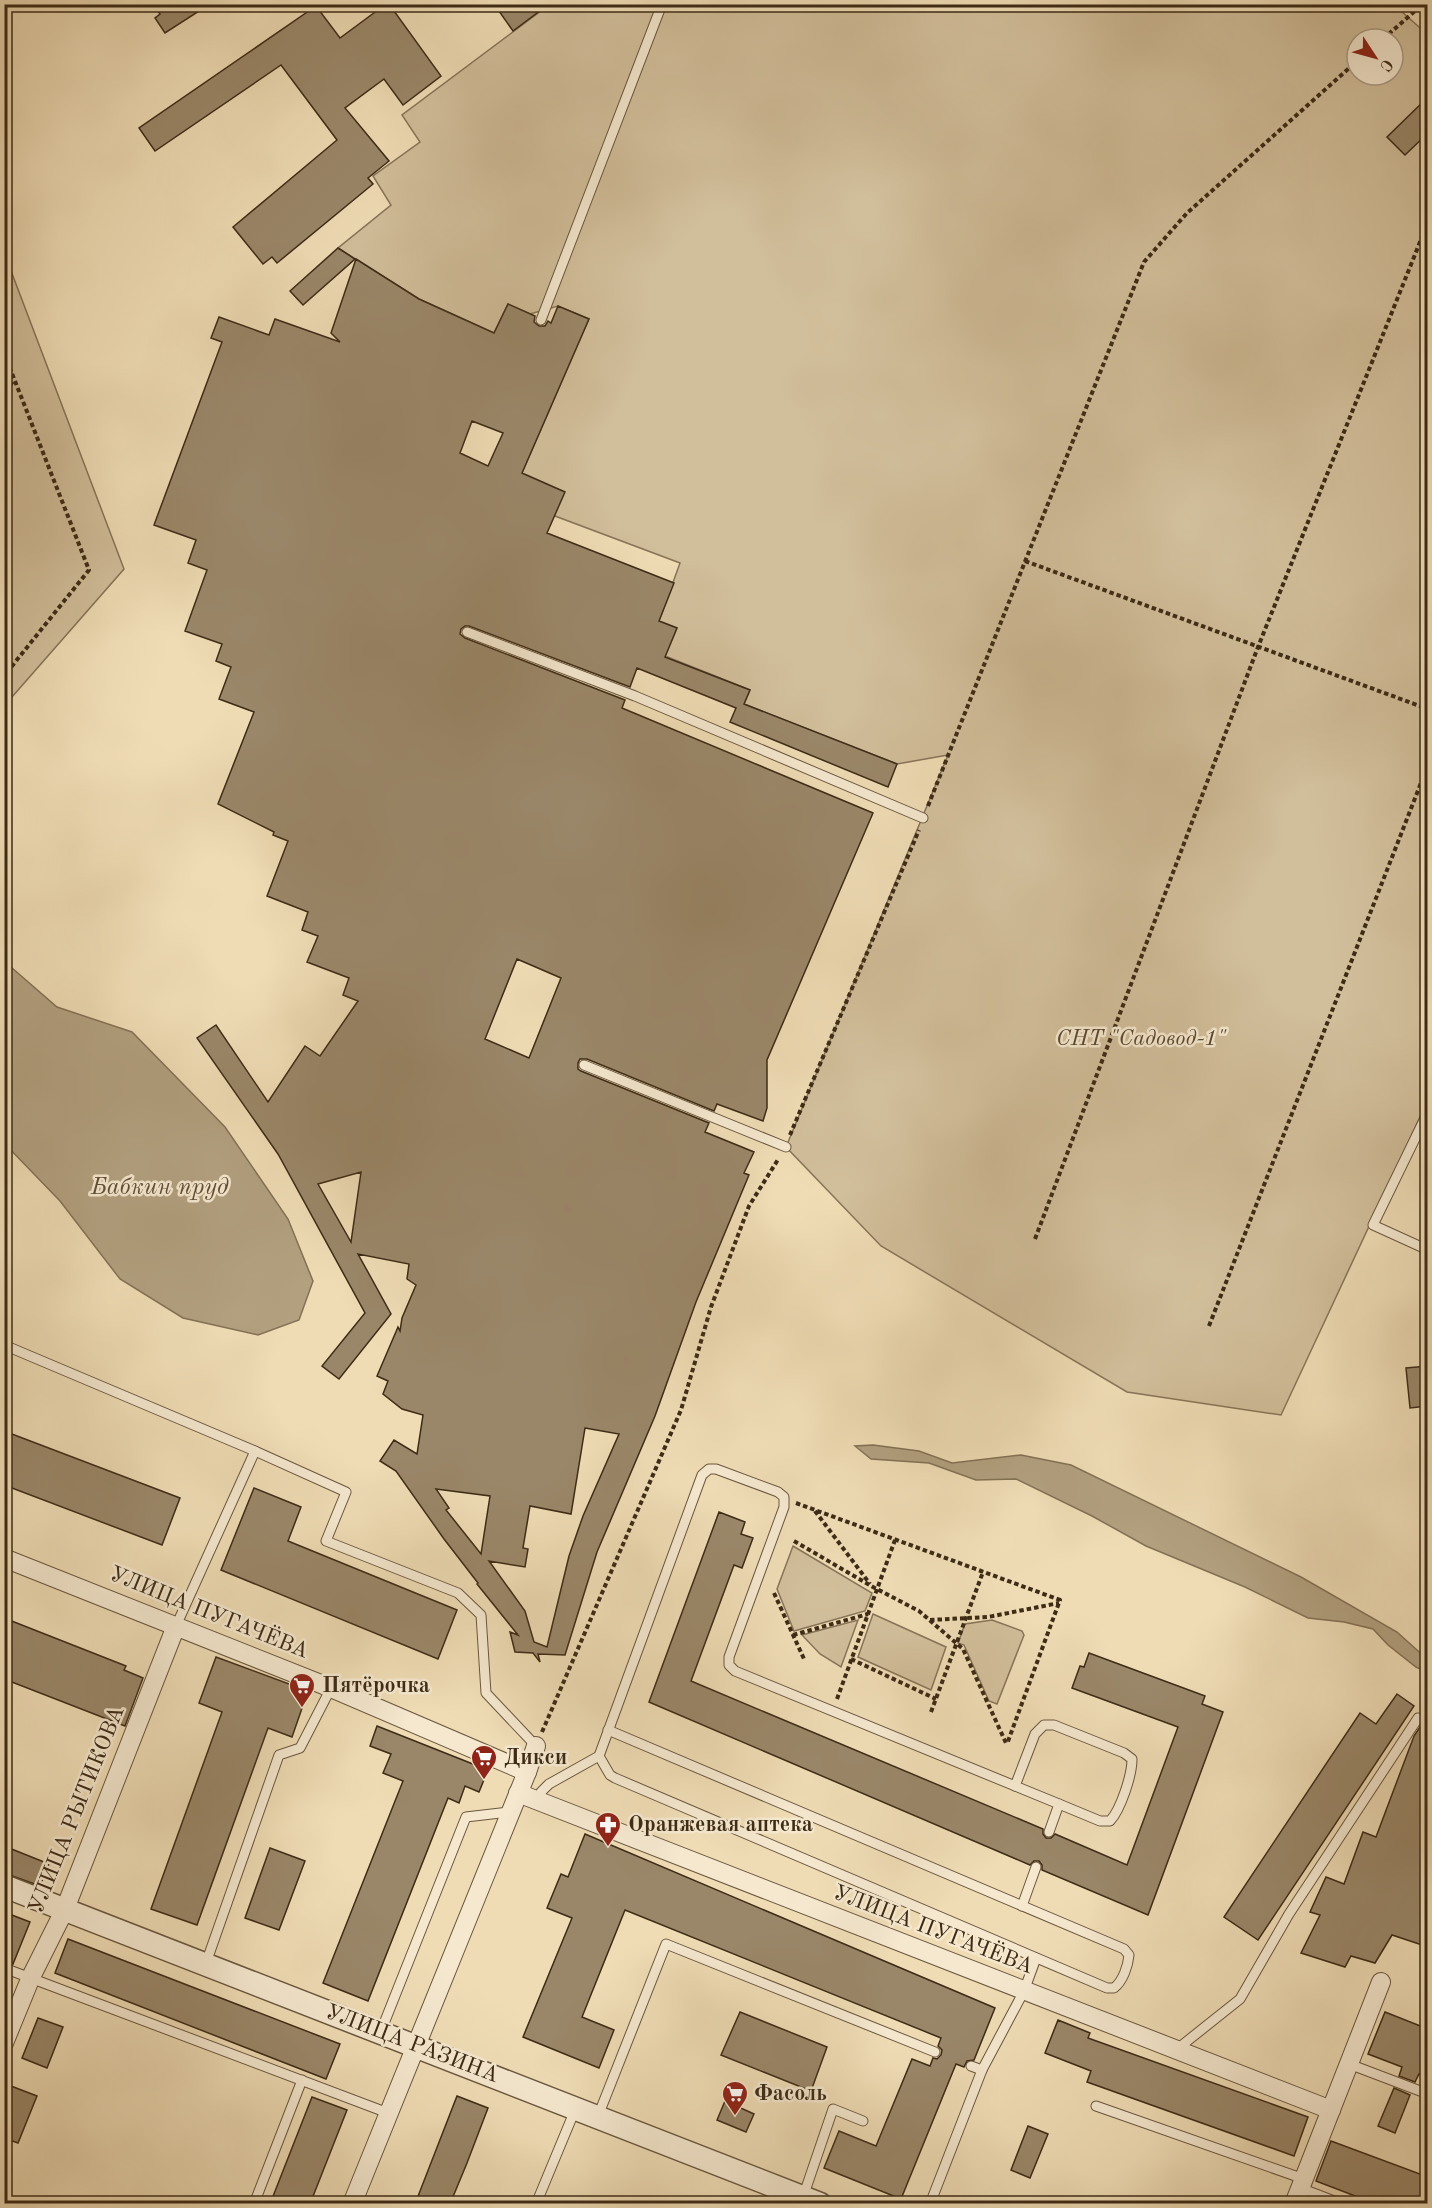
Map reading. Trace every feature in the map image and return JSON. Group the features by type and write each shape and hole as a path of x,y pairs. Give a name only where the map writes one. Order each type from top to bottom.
{"street":[{"name":"УЛИЦА ПУГАЧЁВА","path":"4,1558 331,1688 527,1772"},
{"name":"УЛИЦА РЫТИКОВА","path":"4,2043 31,1977 65,1909 176,1626"},
{"path":"352,2204 536,1746"},
{"name":"УЛИЦА ПУГАЧЁВА","path":"518,1793 1331,2110"},
{"name":"УЛИЦА РАЗИНА","path":"4,1886 381,2031 811,2201"},
{"path":"1299,2190 1381,1982"}],"lane":[{"path":"541,320 662,4"},
{"path":"467,632 635,696 923,818"},
{"path":"584,1065 786,1147"},
{"path":"1428,1112 1373,1225 1428,1250"},
{"path":"4,1345 346,1492 326,1541 458,1593 481,1615 486,1693 536,1746"},
{"path":"176,1626 255,1452"},
{"path":"537,1801 541,1792 549,1784 599,1756 702,1475 709,1469 716,1469 778,1492 784,1499 784,1507 729,1657 729,1665 735,1671 1100,1821 1110,1821 1115,1814 1132,1769 1132,1759 1124,1753 1054,1725 1044,1725 1035,1734 1016,1786"},
{"path":"206,1963 279,1755 300,1748 331,1688"},
{"path":"1176,2050 1240,1999 1288,1914 1418,1718"},
{"path":"599,1756 615,1778 1107,1988 1114,1989 1119,1984 1129,1962 1129,1954 1124,1950 608,1730"},
{"path":"1049,1832 1059,1804"},
{"path":"381,2031 466,1817 509,1812"},
{"path":"1022,1906 1036,1867"},
{"path":"598,2116 666,1944 935,2052"},
{"path":"930,2204 982,2070 1024,1991 1036,1958"},
{"path":"4,1968 388,2113"},
{"path":"1349,2064 1428,2094"},
{"path":"971,2066 982,2070"},
{"path":"254,2204 302,2080"},
{"path":"1096,2106 1299,2190 1342,2204"},
{"path":"536,2204 576,2108"},
{"path":"811,2201 833,2109 863,2121"}],"path":[{"path":"1397,27 1423,4"},
{"path":"536,1746 681,1410 711,1307 748,1206 786,1147 923,818 1144,262 1187,213 1345,72"},
{"path":"1035,1239 1258,647 1428,222"},
{"path":"4,353 90,570 4,676"},
{"path":"4,390 15,380"},
{"path":"1025,561 1428,709"},
{"path":"1209,1326 1428,765"},
{"path":"784,1499 1060,1600 1007,1744 963,1649 957,1643 919,1611 875,1589 794,1541"},
{"path":"815,1510 875,1589"},
{"path":"832,1711 875,1589 895,1540"},
{"path":"931,1712 983,1572"},
{"path":"774,1593 804,1659"},
{"path":"930,1620 988,1617 1059,1603"},
{"path":"793,1635 868,1614"},
{"path":"851,1659 936,1699"}],"green space":[{"name":"СНТ \"Садовод-1\"","path":"1393,4 1427,34 1427,1102 1281,1415 1127,1392 881,1246 786,1147 948,755 897,764 744,704 750,690 665,656 677,628 659,621 680,563 555,516 522,473 589,319 558,306 530,314 508,304 494,333 419,299 338,248 391,205 373,176 420,142 402,115 549,5"},
{"path":"5,255 124,569 4,705"},
{"path":"793,1546 872,1593 865,1611 794,1631 777,1589"},
{"path":"873,1614 946,1647 931,1690 858,1657"},
{"path":"858,1620 841,1667 820,1654 802,1635"},
{"path":"992,1620 1022,1631 1024,1635 997,1704 989,1701 964,1645 958,1643 965,1624"}],"water":[{"name":"Бабкин пруд","path":"4,961 57,1007 132,1032 225,1127 288,1219 313,1281 299,1320 258,1335 183,1318 120,1279 60,1201 5,1144"},
{"path":"873,1445 919,1451 952,1463 1021,1455 1071,1465 1301,1577 1397,1632 1427,1659 1427,1672 1416,1667 1388,1645 1373,1629 1344,1622 1308,1618 1245,1587 1146,1546 1092,1516 1016,1479 976,1480 929,1463 871,1459 855,1446"}],"building":[{"path":"154,4 210,4 165,33 155,18 160,14"},
{"path":"389,4 441,76 403,105 384,79 345,108 389,161 368,178 373,184 277,263 272,257 263,264 233,227 337,140 281,65 155,151 139,128 316,6 340,38"},
{"path":"494,4 549,4 513,31"},
{"path":"1428,97 1428,133 1405,155 1387,137"},
{"path":"338,248 355,259 303,305 290,291"},
{"path":"356,259 419,299 494,333 508,304 535,316 534,322 539,326 545,326 548,321 551,323 558,306 589,319 522,473 565,492 547,533 674,583 659,621 677,628 665,657 750,690 744,704 897,764 888,787 730,722 736,708 637,668 630,687 469,626 461,629 460,634 465,638 625,700 622,708 873,813 767,1060 767,1108 763,1121 717,1104 714,1111 587,1059 580,1059 578,1063 578,1069 581,1071 709,1123 705,1132 754,1152 744,1173 749,1175 696,1302 655,1416 597,1552 565,1655 538,1654 540,1662 533,1653 515,1652 510,1632 518,1635 477,1584 396,1471 380,1461 394,1440 417,1454 423,1415 402,1409 383,1394 388,1381 377,1376 398,1327 400,1331 402,1318 416,1285 407,1279 409,1264 358,1254 391,1314 339,1379 322,1366 365,1313 278,1154 197,1038 216,1025 268,1102 305,1046 320,1056 358,1001 343,995 349,978 307,962 318,936 302,930 308,912 267,896 288,841 218,804 254,712 219,699 231,667 216,661 222,644 185,631 207,570 188,563 196,540 154,525 222,342 211,338 219,317 269,335 275,319 340,342 331,333","holes":["472,421 503,433 488,466 460,453","517,959 561,978 529,1058 485,1039","361,1172 351,1242 318,1184","585,1428 619,1434 583,1516 569,1556 547,1647 534,1642 525,1611 489,1561 525,1567 528,1549 523,1548 530,1506 571,1514","436,1489 490,1496 481,1554 446,1510 449,1508"]},
{"path":"1428,1366 1428,1406 1410,1408 1406,1368"},
{"path":"4,1431 180,1498 162,1545 4,1485"},
{"path":"254,1488 301,1507 288,1541 457,1610 438,1659 221,1570"},
{"path":"719,1512 745,1522 741,1534 753,1538 742,1568 734,1565 691,1681 1043,1829 1046,1838 1051,1838 1055,1834 1127,1865 1178,1727 1072,1688 1080,1666 1084,1667 1089,1653 1205,1696 1202,1704 1223,1712 1148,1915 1042,1870 1039,1861 1034,1861 1030,1865 649,1702"},
{"path":"4,1618 126,1666 124,1670 143,1678 125,1726 4,1679"},
{"path":"216,1657 308,1691 292,1737 268,1728 197,1925 151,1909 222,1712 199,1703"},
{"path":"1397,1694 1414,1706 1258,1940 1224,1917 1360,1713 1376,1724"},
{"path":"1426,1705 1428,1947 1392,1935 1375,1963 1351,1956 1345,1967 1301,1953 1320,1915 1310,1912 1326,1877 1344,1884 1363,1832 1376,1837 1414,1736 1424,1721 1423,1713"},
{"path":"377,1726 488,1770 479,1792 465,1786 459,1803 448,1798 368,2001 323,1983 403,1781 383,1773 391,1754 370,1746"},
{"path":"585,1834 995,2008 974,2060 967,2061 964,2067 956,2064 901,2199 824,2168 839,2131 876,2146 912,2059 930,2066 933,2058 937,2059 941,2055 942,2050 938,2046 941,2038 625,1910 582,2017 614,2030 599,2068 523,2037 572,1918 547,1908 561,1874 568,1877"},
{"path":"4,1846 49,1864 40,1886 4,1873"},
{"path":"270,1848 305,1861 279,1930 245,1918"},
{"path":"4,1912 30,1922 13,1964 4,1961"},
{"path":"68,1939 340,2044 326,2079 55,1973"},
{"path":"740,2012 827,2047 811,2091 721,2055"},
{"path":"1385,2012 1428,2029 1428,2077 1419,2074 1415,2082 1399,2076 1402,2067 1368,2054"},
{"path":"38,2018 63,2027 47,2068 22,2058"},
{"path":"1058,2020 1090,2033 1088,2038 1308,2117 1294,2156 1087,2082 1091,2071 1045,2053"},
{"path":"11,2086 37,2096 18,2143 4,2138 4,2103"},
{"path":"1394,2088 1410,2095 1395,2133 1378,2126"},
{"path":"457,2096 488,2108 467,2163 450,2204 415,2204"},
{"path":"312,2097 347,2110 310,2204 270,2204"},
{"name":"Фасоль","path":"725,2101 754,2114 746,2132 717,2120"},
{"path":"1028,2126 1048,2134 1030,2178 1011,2170"},
{"path":"1331,2141 1428,2177 1428,2204 1376,2204 1316,2181"}],"place":[{"name":"Пятёрочка","path":"302,1709"},
{"name":"Дикси","path":"484,1781"},
{"name":"Оранжевая аптека","path":"608,1848"},
{"name":"Фасоль","path":"735,2117"}]}
